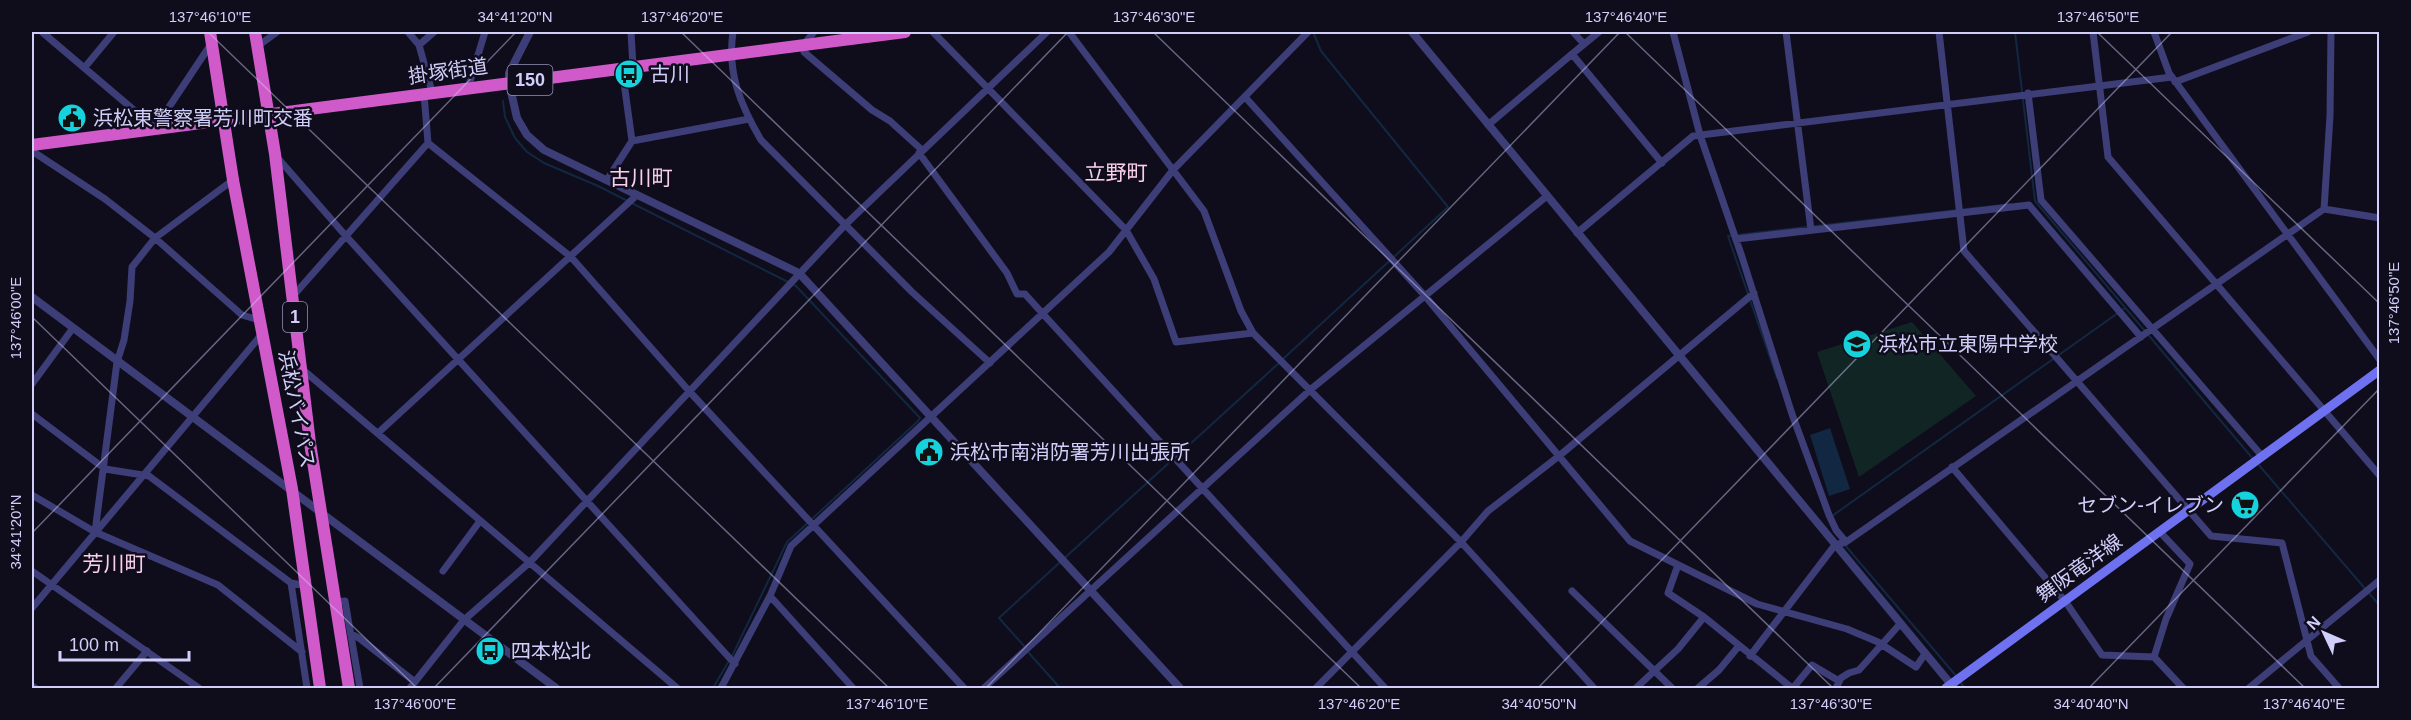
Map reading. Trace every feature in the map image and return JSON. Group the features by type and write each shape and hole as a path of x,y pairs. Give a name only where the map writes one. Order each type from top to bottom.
{"highway":[{"name":"浜松バイパス","path":"255,32 275,154 300,367 349,688"},
{"name":"掛塚街道","path":"32,145 905,32"},
{"name":"浜松バイパス","path":"211,37 233,180 292,489 320,688"}],"main road":[{"name":"舞阪竜洋線","path":"1950,687 2379,370"}],"street":[{"path":"42,32 155,128 211,37"},
{"path":"85,67 114,32"},
{"path":"258,46 276,32"},
{"path":"293,296 428,143 428,93 418,45 408,32"},
{"path":"418,45 434,32"},
{"path":"468,88 485,32"},
{"path":"530,32 509,73 517,118 527,135 544,150 799,273 1180,688"},
{"path":"607,180 632,141 628,68 631,32"},
{"path":"733,32 730,54 735,82 749,119 761,140 912,292 990,363"},
{"path":"814,32 804,44 804,52 872,110 890,121 920,151 1000,263 1017,294 1024,294 1043,314 1385,688"},
{"path":"933,32 1126,230 1154,279 1176,342 1253,333"},
{"path":"351,634 359,638 413,685 464,621 530,562 844,225 1047,32"},
{"path":"1069,32 1203,211 1241,311 1253,333 1461,542 1594,688"},
{"path":"721,688 770,597 791,546 811,523 931,417 1109,252 1173,170 1308,32"},
{"path":"1412,32 1950,687"},
{"path":"1573,32 1584,44"},
{"path":"1488,125 1599,32"},
{"path":"1672,32 1700,135 1754,293 1792,414 1836,530 1846,542"},
{"path":"1786,32 1811,230"},
{"path":"1939,32 1964,251 2211,536 2282,543 2311,656 2339,688"},
{"path":"2093,32 2108,157 2379,476"},
{"path":"2154,32 2174,79 2379,360"},
{"path":"1577,233 1693,136 1947,103 2174,79 2308,32"},
{"path":"2324,209 2330,117 2331,32"},
{"path":"1572,54 1662,163"},
{"path":"2025,94 2041,200 2262,456"},
{"path":"1245,97 1425,296 1630,541 1757,604 1847,628 1881,644 1916,667 1925,654"},
{"path":"632,141 749,119"},
{"path":"428,143 571,257 689,391 964,688"},
{"path":"32,151 105,199 155,238 242,315 259,320"},
{"path":"275,154 585,502 735,664"},
{"path":"95,532 105,469 117,362 129,311 132,267 155,238 233,180"},
{"path":"378,434 637,195"},
{"path":"984,688 1310,390 1547,196"},
{"path":"1736,239 2030,205 2141,337"},
{"path":"1750,656 1835,545 1846,542 2324,209 2379,218"},
{"path":"1316,688 1461,542 1488,511 1559,456 1754,293"},
{"path":"32,297 556,688"},
{"path":"32,384 73,328"},
{"path":"32,608 263,333"},
{"path":"300,367 677,688"},
{"path":"32,414 105,469 149,477 291,583 307,586"},
{"path":"1952,467 2065,601 2102,655 2154,657 2183,688"},
{"path":"32,495 95,532 218,585 302,652"},
{"path":"443,571 480,521"},
{"path":"2154,657 2166,619 2190,564 2159,531"},
{"path":"1678,565 1668,592 1704,617 1738,647 1792,688 1812,665 1838,685 1849,673 1859,670 1900,624"},
{"path":"32,571 199,688"},
{"path":"2248,688 2379,580"},
{"path":"291,583 307,688"},
{"path":"1572,591 1672,688"},
{"path":"770,597 853,688"},
{"path":"335,602 345,601 360,688"},
{"path":"1636,688 1678,650 1704,617"},
{"path":"1698,688 1719,670 1738,647"},
{"path":"116,688 147,651"}],"green space":[{"path":"1912,322 1976,396 1859,477 1817,352"}],"water":[{"path":"1830,428 1850,489 1829,496 1810,435"}],"waterway":[{"path":"1283,359 1448,207 1321,51 1313,32"},
{"path":"2015,32 2035,201 2254,460"},
{"path":"503,101 505,117 515,138 527,152 544,163 598,186 796,286 920,418 787,542 733,654 713,688"},
{"path":"1777,378 1728,236 2011,204"},
{"path":"1832,516 2125,308"},
{"path":"1177,456 1279,363"},
{"path":"1025,647 999,618 1172,460"},
{"path":"2258,464 2380,606"},
{"path":"1844,544 1957,677"},
{"path":"1028,652 1060,688"},
{"path":"1960,682 1965,688"}],"place":[{"name":"古川","path":"629,74"},
{"name":"浜松東警察署芳川町交番","path":"72,118"},
{"name":"浜松市立東陽中学校","path":"1857,344"},
{"name":"浜松市南消防署芳川出張所","path":"929,452"},
{"name":"セブン-イレブン","path":"2245,505"},
{"name":"四本松北","path":"490,651"}],"district":[{"name":"立野町","path":"1116,172"},
{"name":"古川町","path":"641,177"},
{"name":"芳川町","path":"114,563"}]}
